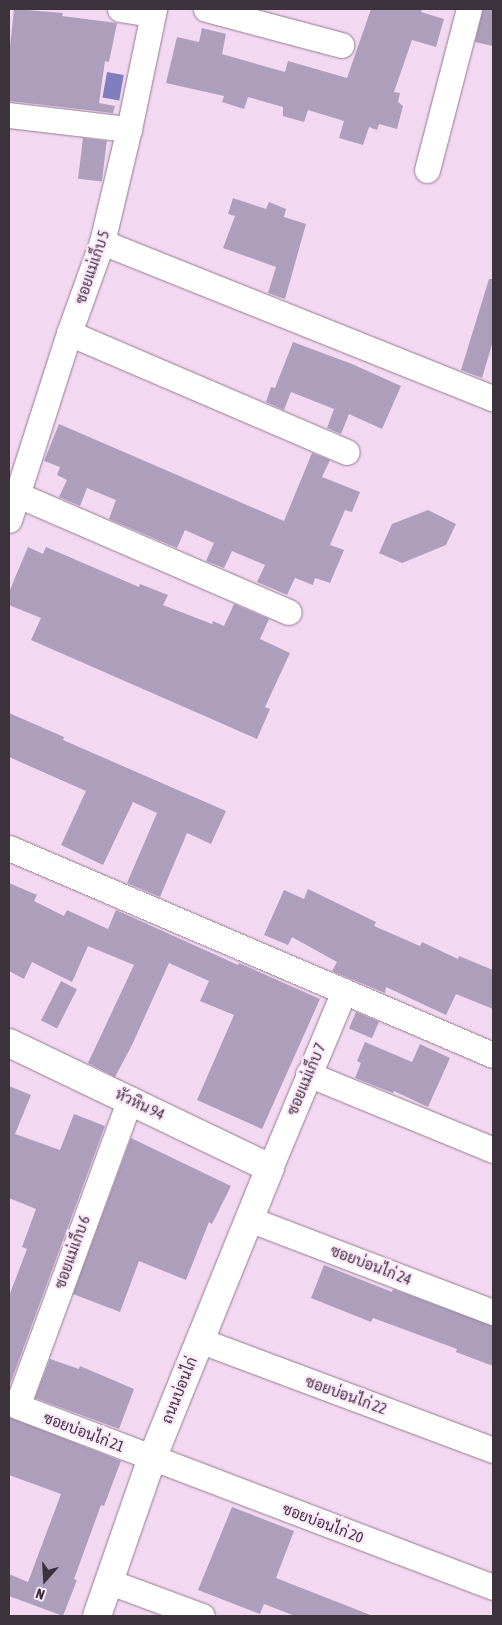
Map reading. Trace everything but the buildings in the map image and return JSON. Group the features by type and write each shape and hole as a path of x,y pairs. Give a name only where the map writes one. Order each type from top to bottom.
{"street":[{"path":"120,9 153,11"},
{"path":"206,9 341,45"},
{"path":"427,170 470,9"},
{"name":"ซอยแม่เก็บ 5","path":"9,520 16,476 102,242 129,129 153,11"},
{"path":"9,115 129,129"},
{"path":"102,242 493,398"},
{"path":"69,333 347,452"},
{"path":"16,476 289,612"},
{"path":"9,848 493,1055"},
{"name":"ซอยแม่เก็บ 7","path":"270,1168 344,991"},
{"name":"หัวหิน 94","path":"9,1043 130,1099 270,1168"},
{"path":"308,1074 493,1150"},
{"name":"ซอยแม่เก็บ 6","path":"16,1406 130,1099"},
{"name":"ถนนบ่อนไก่","path":"97,1616 152,1458 270,1168"},
{"name":"ซอยบ่อนไก่ 24","path":"249,1219 493,1312"},
{"name":"ซอยบ่อนไก่ 22","path":"199,1340 493,1450"},
{"name":"ซอยบ่อนไก่ 21","path":"16,1406 152,1458"},
{"name":"ซอยบ่อนไก่ 20","path":"152,1458 493,1587"},
{"path":"110,1582 202,1616"}],"shaded area":[{"path":"107,72 124,75 119,101 102,98"}]}
